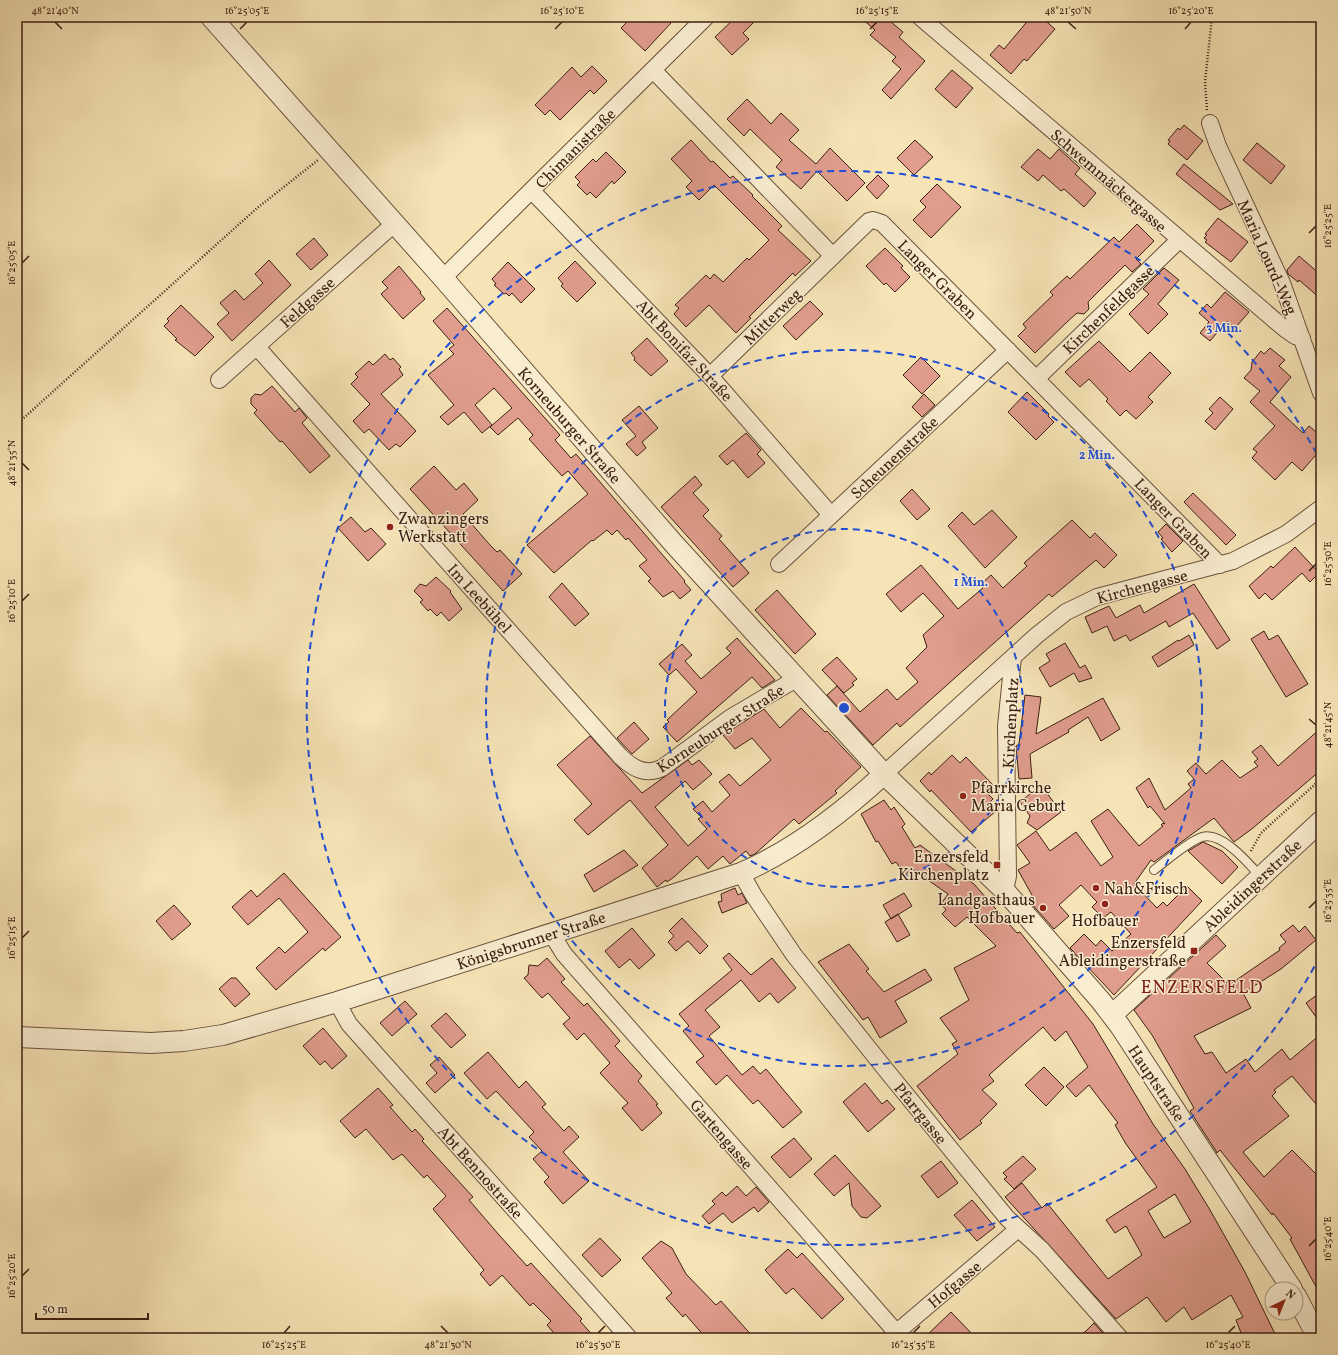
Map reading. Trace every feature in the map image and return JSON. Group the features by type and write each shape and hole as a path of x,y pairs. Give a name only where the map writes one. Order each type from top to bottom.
{"street":[{"name":"Korneuburger Straße","path":"211,17 443,278 674,544 884,774"},
{"name":"Chimanistraße","path":"443,278 706,17"},
{"name":"Schwemmäckergasse","path":"920,17 1179,240 1290,333 1302,338"},
{"path":"653,70 833,256"},
{"name":"Maria Lourd-Weg","path":"1210,123 1218,146 1282,284 1321,393"},
{"name":"Abt Bonifaz Straße","path":"532,190 710,376 831,515"},
{"name":"Langer Graben","path":"833,256 869,221 873,220 882,223 1037,378 1220,566"},
{"name":"Feldgasse","path":"219,380 258,347 394,224"},
{"name":"Kirchenfeldgasse","path":"1037,378 1179,240"},
{"name":"Mitterweg","path":"710,376 833,256"},
{"name":"Im Leebühel","path":"258,347 620,756 628,764 642,771"},
{"name":"Scheunenstraße","path":"779,564 1008,350"},
{"name":"Kirchengasse","path":"1013,657 1050,624 1079,605 1097,597 1129,588 1220,566 1269,544 1286,534 1321,508"},
{"name":"Kirchenplatz","path":"884,774 1013,657"},
{"name":"Kirchenplatz","path":"1005,891 1008,876 1007,710 1013,657"},
{"name":"Korneuburger Straße","path":"642,771 649,772 662,768 730,718 796,679"},
{"path":"884,774 1005,891"},
{"name":"Königsbrunner Straße","path":"17,1037 151,1043 184,1041 218,1036 337,1002 742,873 773,857 811,834 884,774"},
{"name":"Ableidingerstraße","path":"1112,1015 1321,821"},
{"name":"Pfarrgasse","path":"742,873 754,896 794,955 891,1076 1018,1229 1042,1250 1120,1338"},
{"name":"Hauptstraße","path":"1005,891 1112,1015 1287,1281"},
{"name":"Gartengasse","path":"551,933 564,954 893,1335"},
{"name":"Abt Bennostraße","path":"337,1002 352,1028 629,1338"},
{"name":"Hofgasse","path":"893,1335 1018,1229"},
{"path":"1304,1311 1318,1338"}],"lane":[{"path":"1154,870 1197,839 1209,837 1230,846 1261,876"}],"path":[{"path":"1210,123 1205,97 1205,82 1212,17"},
{"path":"17,424 256,209 329,151"}],"building":[{"path":"632,17 665,17 671,23 645,51 621,28"},
{"path":"736,17 759,17 743,33 749,39 732,55 715,37"},
{"path":"860,17 885,17 903,32 899,37 925,61 891,99 882,90 901,69 892,61 896,57 870,35 875,30"},
{"path":"1031,17 1041,17 1055,29 1027,61 1024,59 1011,74 990,55 999,45 1004,49"},
{"path":"592,66 607,81 594,94 590,90 560,120 550,110 545,115 535,105 572,67 581,77"},
{"path":"952,70 973,88 956,108 935,89"},
{"path":"747,99 771,124 781,113 799,130 789,140 816,164 830,148 865,183 847,201 817,171 801,189 776,167 782,160 750,129 744,136 727,119"},
{"path":"1184,125 1203,141 1187,160 1168,144 1170,141 1168,140 1178,128 1180,130"},
{"path":"691,140 711,162 713,161 730,178 733,176 753,195 752,196 782,226 778,230 811,261 795,276 793,273 749,317 751,318 736,333 709,305 686,327 674,314 679,308 675,305 706,275 710,279 714,274 723,282 747,258 749,260 769,240 714,185 699,200 686,187 692,181 671,159"},
{"path":"915,140 933,157 914,175 897,158"},
{"path":"1257,143 1285,166 1271,184 1243,160"},
{"path":"1038,149 1050,159 1059,149 1080,168 1075,174 1096,193 1084,207 1064,189 1061,191 1043,175 1038,181 1021,167"},
{"path":"606,152 626,172 614,184 612,181 596,198 590,192 587,195 577,185 580,182 575,177 593,159 596,162"},
{"path":"1184,164 1233,204 1220,210 1176,174"},
{"path":"878,175 889,186 877,199 866,187"},
{"path":"937,184 961,207 931,238 913,220 926,207 920,201"},
{"path":"1218,218 1248,242 1231,262 1205,242 1207,240 1204,238 1207,235 1205,234"},
{"path":"1137,224 1154,241 1136,259 1141,264 1132,272 1125,265 1088,302 1089,309 1084,314 1077,313 1035,353 1018,336 1026,328 1023,324 1053,295 1050,292 1067,276 1070,279 1114,237 1119,242"},
{"path":"314,238 328,255 311,270 296,254"},
{"path":"885,248 903,266 901,268 910,277 895,292 886,283 884,285 866,266"},
{"path":"1299,256 1321,275 1321,299 1299,280 1298,282 1288,274 1287,270"},
{"path":"269,260 291,285 232,341 217,324 229,313 220,303 235,290 244,300 263,283 255,274"},
{"path":"575,261 596,283 577,302 561,286 563,284 558,278"},
{"path":"508,262 535,289 521,303 512,293 509,296 506,293 504,294 494,285 496,284 492,279"},
{"path":"399,266 425,299 403,319 381,294 388,288 382,282"},
{"path":"1164,268 1179,280 1158,304 1168,314 1148,334 1129,314 1149,294 1143,289"},
{"path":"1225,292 1249,312 1235,328 1227,321 1210,341 1200,333 1209,322 1199,313 1207,304 1211,308"},
{"path":"810,301 823,314 796,340 783,326"},
{"path":"181,305 214,337 195,356 175,340 177,339 164,326 169,321 167,319"},
{"path":"447,308 560,435 555,440 571,458 576,454 685,581 684,582 691,590 680,599 673,591 663,597 648,581 651,579 639,566 647,560 628,538 626,540 617,530 612,535 607,530 593,541 592,540 554,573 527,545 588,494 568,471 562,476 529,439 533,435 518,418 498,435 490,427 512,408 494,388 475,405 492,425 482,433 464,412 448,425 440,417 454,405 428,375 454,354 449,349 454,345 433,321"},
{"path":"647,338 668,361 651,376 634,360 635,358 631,353"},
{"path":"1099,341 1130,372 1150,352 1171,373 1148,397 1153,402 1136,419 1126,410 1120,416 1106,401 1108,399 1089,379 1080,387 1065,372"},
{"path":"1270,348 1285,360 1279,366 1291,377 1270,402 1303,433 1309,426 1321,436 1321,449 1302,471 1292,462 1275,480 1252,458 1257,452 1253,449 1275,426 1250,402 1260,391 1244,378 1251,370 1252,362 1261,351 1264,354"},
{"path":"385,354 390,360 393,358 401,367 399,369 403,375 381,394 416,431 400,447 396,444 389,450 369,429 364,433 353,421 370,404 351,384 358,377 355,374 369,361 373,365"},
{"path":"921,357 940,376 922,394 903,375"},
{"path":"272,386 295,412 299,408 307,418 302,423 330,456 310,473 282,441 280,442 254,413 257,410 251,404 251,398 255,394 261,395"},
{"path":"1027,392 1049,414 1048,416 1054,422 1036,440 1008,412"},
{"path":"924,394 935,405 922,417 912,407"},
{"path":"1220,397 1233,409 1215,430 1205,421 1213,413 1209,409"},
{"path":"639,406 658,428 642,442 646,448 637,456 626,444 636,436 622,420"},
{"path":"746,433 761,450 757,454 765,463 748,478 733,460 727,465 719,456"},
{"path":"434,466 456,490 464,483 478,500 463,514 490,545 497,552 500,550 522,574 503,591 410,489"},
{"path":"695,476 702,485 693,493 709,510 703,516 722,536 719,539 749,573 733,587 661,507"},
{"path":"912,489 930,509 917,520 900,501"},
{"path":"1193,493 1236,535 1226,545 1184,502"},
{"path":"992,510 1017,537 985,568 948,526 962,512 974,525"},
{"path":"351,517 365,532 371,528 386,544 368,561 338,528"},
{"path":"1072,520 1090,538 1095,533 1117,555 1104,568 1096,560 1052,597 1049,594 900,727 897,723 873,745 827,695 837,686 860,712 887,689 897,700 918,682 906,668 927,647 923,635 944,616 923,593 901,612 886,594 921,565 958,609 983,588 980,585 991,575 1003,588 1027,566 1024,563"},
{"path":"1166,524 1183,541 1172,552 1161,539 1163,538 1158,532"},
{"path":"1295,547 1319,573 1310,582 1302,573 1272,600 1265,593 1259,599 1249,586 1271,566 1273,568"},
{"path":"436,577 451,591 450,592 462,609 449,621 441,612 437,616 430,609 428,611 420,602 423,600 414,591 420,584 426,586"},
{"path":"562,583 589,614 575,626 549,597"},
{"path":"1194,584 1230,640 1217,649 1193,613 1169,627 1166,621 1130,641 1126,635 1114,641 1107,626 1092,633 1085,617 1109,606 1116,618 1140,605 1144,613"},
{"path":"777,590 816,634 795,654 755,610"},
{"path":"1264,631 1269,640 1278,635 1308,684 1286,697 1251,639"},
{"path":"1189,635 1194,645 1158,667 1152,657 1178,640 1179,641"},
{"path":"737,638 775,680 762,688 752,677 677,742 663,727 669,722 667,720 697,692 676,669 669,675 659,664 682,644 692,655 685,661 701,679 731,653 726,648"},
{"path":"1065,643 1080,668 1085,665 1092,678 1079,682 1074,673 1050,687 1039,668 1050,661 1046,654"},
{"path":"837,657 857,679 852,683 854,685 844,693 822,670"},
{"path":"1025,695 1041,697 1036,734 1103,698 1120,729 1101,741 1088,717 1068,730 1069,732 1030,754 1032,778 1019,779 1016,746 1019,744"},
{"path":"801,708 825,732 827,731 861,767 835,791 837,793 799,824 794,819 755,854 750,856 746,851 730,864 723,856 708,869 697,856 674,877 667,882 666,880 657,887 642,868 668,845 630,800 588,835 574,820 592,804 557,765 590,736 642,793 688,760 692,765 699,760 712,774 693,790 685,781 655,807 688,846 707,829 698,819 701,817 693,809 703,801 712,812 730,795 719,782 729,774 740,786 771,760 752,738 735,749 723,735 764,709 780,728"},
{"path":"634,722 649,739 632,754 617,738"},
{"path":"1321,728 1321,770 1253,828 1234,842 1214,818 1154,862 1151,860 1134,884 1157,908 1163,902 1167,906 1187,886 1202,901 1114,995 1070,948 1084,934 1096,946 1101,940 1112,951 1131,934 1111,912 1103,918 1092,907 1097,902 1081,885 1059,905 1069,916 1054,929 1029,901 1033,897 1018,870 1030,863 1017,845 1036,831 1050,851 1076,832 1101,866 1113,857 1091,821 1108,809 1139,846 1163,826 1161,825 1163,823 1165,824 1150,806 1148,808 1136,788 1149,778 1165,810 1191,788 1188,784 1194,779 1187,771 1196,763 1206,774 1222,760 1240,778 1258,766 1254,762 1258,759 1252,752 1261,745 1278,766"},
{"name":"Pfarrkirche Maria Geburt","path":"952,755 960,763 966,757 994,786 987,793 993,799 989,803 996,811 971,832 931,790 930,792 920,781 929,772 931,775"},
{"path":"1041,785 1061,812 1037,830 1027,823 1030,816 1020,802"},
{"path":"884,800 891,810 894,807 905,824 902,827 915,848 920,845 974,884 1017,933 1020,932 1093,1024 1153,1124 1185,1169 1245,1272 1264,1311 1264,1321 1269,1321 1277,1338 1243,1338 1236,1320 1243,1317 1231,1295 1192,1320 1184,1307 1166,1322 1147,1297 1116,1319 1005,1197 1022,1183 1042,1208 1047,1203 1108,1279 1142,1255 1126,1226 1115,1233 1106,1220 1157,1187 1126,1144 1115,1125 1118,1123 1089,1085 1076,1097 1066,1086 1088,1067 1066,1031 1055,1041 1043,1027 989,1075 994,1081 982,1090 997,1104 980,1121 982,1123 960,1140 917,1086 958,1054 952,1044 957,1041 940,1018 969,1000 954,968 996,946 967,917 955,927 942,914 946,910 941,904 948,894 912,869 905,875 896,862 892,864 878,841 876,842 861,814","holes":["1175,1194 1191,1222 1164,1238 1148,1211"]},
{"path":"1203,842 1222,851 1238,867 1222,884 1188,851"},
{"path":"624,850 638,865 594,892 584,875"},
{"path":"284,873 341,937 325,951 323,948 276,990 256,968 279,947 285,953 308,932 279,898 248,925 232,907 251,890 257,897"},
{"path":"735,888 738,895 742,893 747,903 722,913 718,902 722,901 721,894"},
{"path":"904,893 912,906 891,919 883,905"},
{"path":"174,905 191,924 172,940 156,921"},
{"path":"898,914 910,935 897,942 885,922"},
{"path":"682,918 708,946 700,954 688,941 676,951 668,942 674,936 669,931"},
{"path":"1293,925 1299,932 1305,926 1316,940 1281,969 1243,993 1251,1008 1194,1036 1205,1054 1212,1052 1226,1073 1246,1059 1255,1072 1282,1049 1290,1060 1321,1034 1321,1110 1292,1076 1274,1090 1276,1092 1272,1096 1289,1116 1243,1152 1264,1177 1292,1150 1321,1179 1321,1296 1290,1239 1292,1238 1220,1150 1217,1153 1190,1111 1194,1108 1152,1035 1134,1010 1216,935 1226,946 1207,963 1229,985 1280,950 1279,948 1286,942 1280,935"},
{"path":"632,928 655,955 639,969 630,959 619,968 605,951"},
{"path":"849,944 869,969 866,971 884,992 925,969 932,980 895,1001 907,1022 880,1038 868,1017 863,1020 818,962"},
{"path":"729,953 751,975 772,958 796,988 778,1003 770,993 759,1002 741,980 705,1010 720,1027 709,1036 742,1075 753,1066 760,1074 766,1069 802,1112 783,1128 758,1100 753,1104 727,1075 716,1085 696,1062 704,1056 683,1031 689,1026 679,1014 732,970 723,958"},
{"path":"547,958 565,979 561,982 584,1006 587,1003 620,1041 615,1046 642,1076 638,1081 658,1104 656,1105 662,1113 642,1131 622,1108 628,1103 600,1073 610,1063 584,1033 577,1040 563,1024 570,1018 548,993 542,998 524,978 528,975 529,965 538,966"},
{"path":"231,978 236,978 250,994 235,1007 219,989"},
{"path":"1321,992 1321,1024 1306,1003"},
{"path":"405,1001 417,1014 392,1036 380,1023"},
{"path":"446,1013 466,1035 451,1048 431,1026"},
{"path":"323,1028 347,1056 332,1069 325,1061 320,1065 303,1046"},
{"path":"488,1052 519,1088 526,1081 546,1104 542,1107 564,1131 569,1126 579,1137 563,1152 589,1181 563,1204 544,1182 549,1177 533,1159 542,1151 529,1137 534,1132 496,1091 487,1099 464,1073"},
{"path":"439,1057 455,1075 435,1093 426,1083 437,1073 430,1065"},
{"path":"1044,1067 1064,1087 1046,1106 1025,1085"},
{"path":"865,1083 882,1104 887,1100 895,1109 868,1132 843,1102"},
{"path":"378,1088 393,1105 390,1107 412,1132 415,1129 424,1139 422,1141 473,1197 469,1200 500,1236 527,1266 531,1263 582,1319 580,1321 595,1338 558,1338 547,1325 551,1321 533,1303 530,1306 502,1275 490,1286 480,1274 484,1270 433,1209 446,1196 427,1175 424,1178 402,1154 393,1160 366,1129 355,1138 340,1121"},
{"path":"794,1138 812,1159 790,1178 771,1157"},
{"path":"835,1155 881,1206 867,1218 861,1217 852,1206 849,1183 834,1196 814,1174"},
{"path":"1023,1156 1036,1169 1014,1189 1004,1179 1007,1177 1003,1173"},
{"path":"941,1161 958,1183 938,1198 921,1176"},
{"path":"737,1186 746,1196 756,1187 769,1202 758,1212 754,1207 732,1223 723,1213 709,1224 702,1216 715,1204 712,1201 722,1192 726,1196"},
{"path":"972,1200 995,1227 977,1241 954,1215"},
{"path":"600,1238 621,1260 602,1277 582,1255"},
{"path":"661,1241 672,1248 686,1274 716,1305 721,1301 754,1338 706,1338 685,1314 683,1317 666,1298 672,1293 642,1258"},
{"path":"788,1249 797,1258 802,1253 844,1299 822,1319 793,1288 786,1294 765,1270"},
{"path":"951,1312 976,1338 924,1338"},
{"path":"1094,1323 1107,1338 1077,1338 1086,1331"}],"place":[{"name":"Zwanzingers Werkstatt","path":"390,527"},
{"name":"Pfarrkirche Maria Geburt","path":"963,796"},
{"name":"Enzersfeld Kirchenplatz","path":"997,865"},
{"name":"Nah&Frisch","path":"1096,888"},
{"name":"Hofbauer","path":"1105,904"},
{"name":"Landgasthaus Hofbauer","path":"1043,908"},
{"name":"Enzersfeld Ableidingerstraße","path":"1194,951"}],"district":[{"name":"ENZERSFELD","path":"1202,987"}]}
